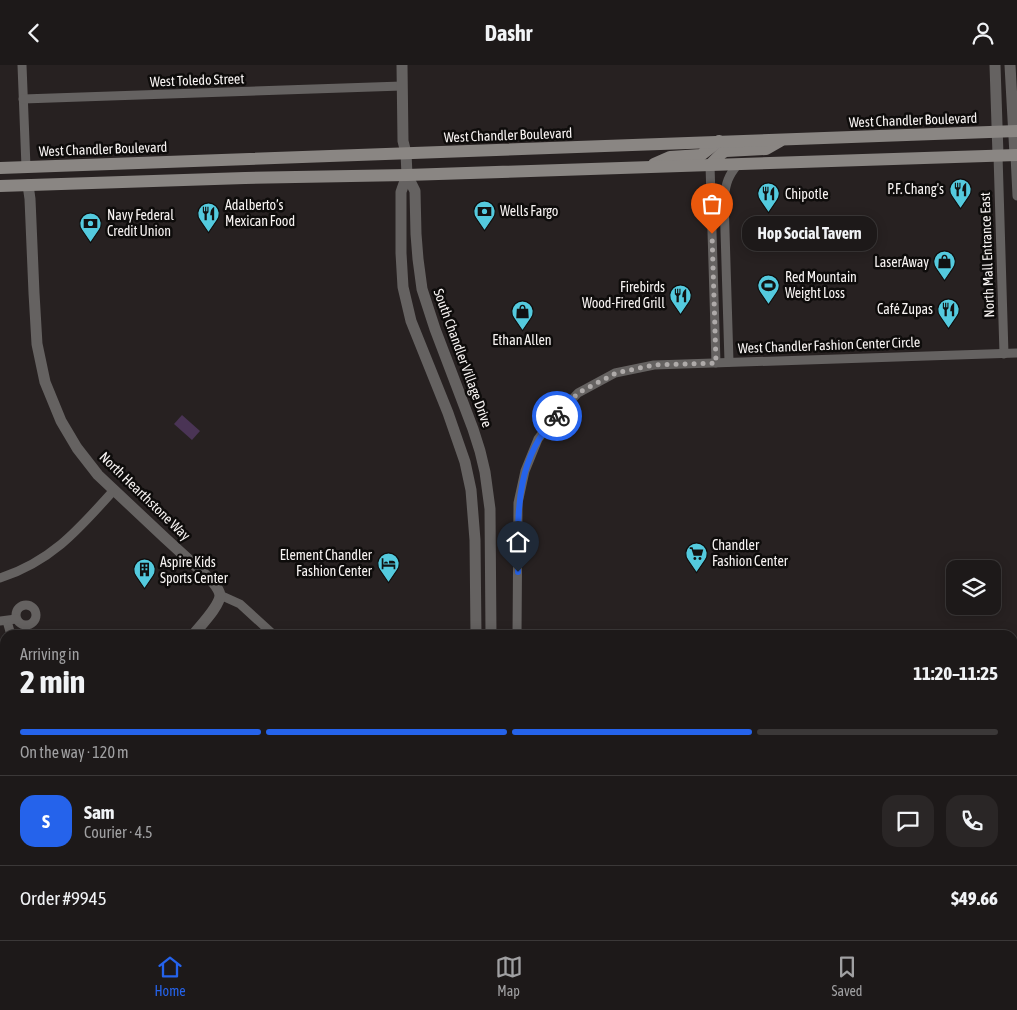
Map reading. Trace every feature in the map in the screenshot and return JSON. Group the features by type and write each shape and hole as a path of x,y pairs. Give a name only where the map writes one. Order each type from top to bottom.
{"main road":[{"name":"West Chandler Boulevard","path":"0,186 27,176 406,153 1015,131"},
{"path":"710,165 726,151 766,149 783,139"},
{"path":"647,167 670,157 701,155 719,141"},
{"name":"West Chandler Boulevard","path":"0,167 27,176 225,178 407,175 1016,155"}],"street":[{"path":"22,65 27,176"},
{"path":"402,65 407,175 401,192 403,287 411,321 448,413 465,462 471,490 475,540 476,630"},
{"path":"995,65 998,155"},
{"path":"1010,65 1017,196"},
{"name":"West Toledo Street","path":"23,99 402,86"},
{"name":"North Mall Entrance East","path":"998,155 1004,354"},
{"path":"729,362 724,198 727,181 738,164"},
{"path":"710,165 716,363"},
{"name":"South Chandler Village Drive","path":"407,175 415,191 416,234 424,295 473,429 485,472 490,509 491,630"},
{"name":"North Hearthstone Way","path":"27,176 30,199 36,332 45,382 54,407 71,439 98,475 212,581 220,595"},
{"path":"403,287 421,280"},
{"name":"West Chandler Fashion Center Circle","path":"517,630 518,503 525,471 538,439 578,393 616,373 654,365 1017,353"},
{"path":"0,578 24,569 55,550 76,532 114,490"},
{"path":"197,630 216,606 220,595 240,604 269,630"}],"shaded area":[{"path":"182,415 200,431 192,440 174,424"}],"way so far":[{"path":"557,416 578,393 616,373 654,365 716,363 712,234"}],"place":[{"name":"P.F. Chang's","path":"960,208"},
{"name":"Chipotle","path":"769,213"},
{"name":"Wells Fargo","path":"484,230"},
{"name":"Adalberto’s Mexican Food","path":"209,232"},
{"name":"Hop Social Tavern","path":"712,234"},
{"name":"Navy Federal Credit Union","path":"91,242"},
{"name":"LaserAway","path":"945,281"},
{"name":"Red Mountain Weight Loss","path":"769,304"},
{"name":"Firebirds Wood-Fired Grill","path":"681,314"},
{"name":"Café Zupas","path":"949,328"},
{"name":"Ethan Allen","path":"522,331"},
{"name":"Chandler Fashion Center","path":"696,572"},
{"name":"Element Chandler Fashion Center","path":"388,582"},
{"name":"Aspire Kids Sports Center","path":"144,589"}],"route":[{"path":"518,572 518,503 525,471 538,439 557,416"}]}
